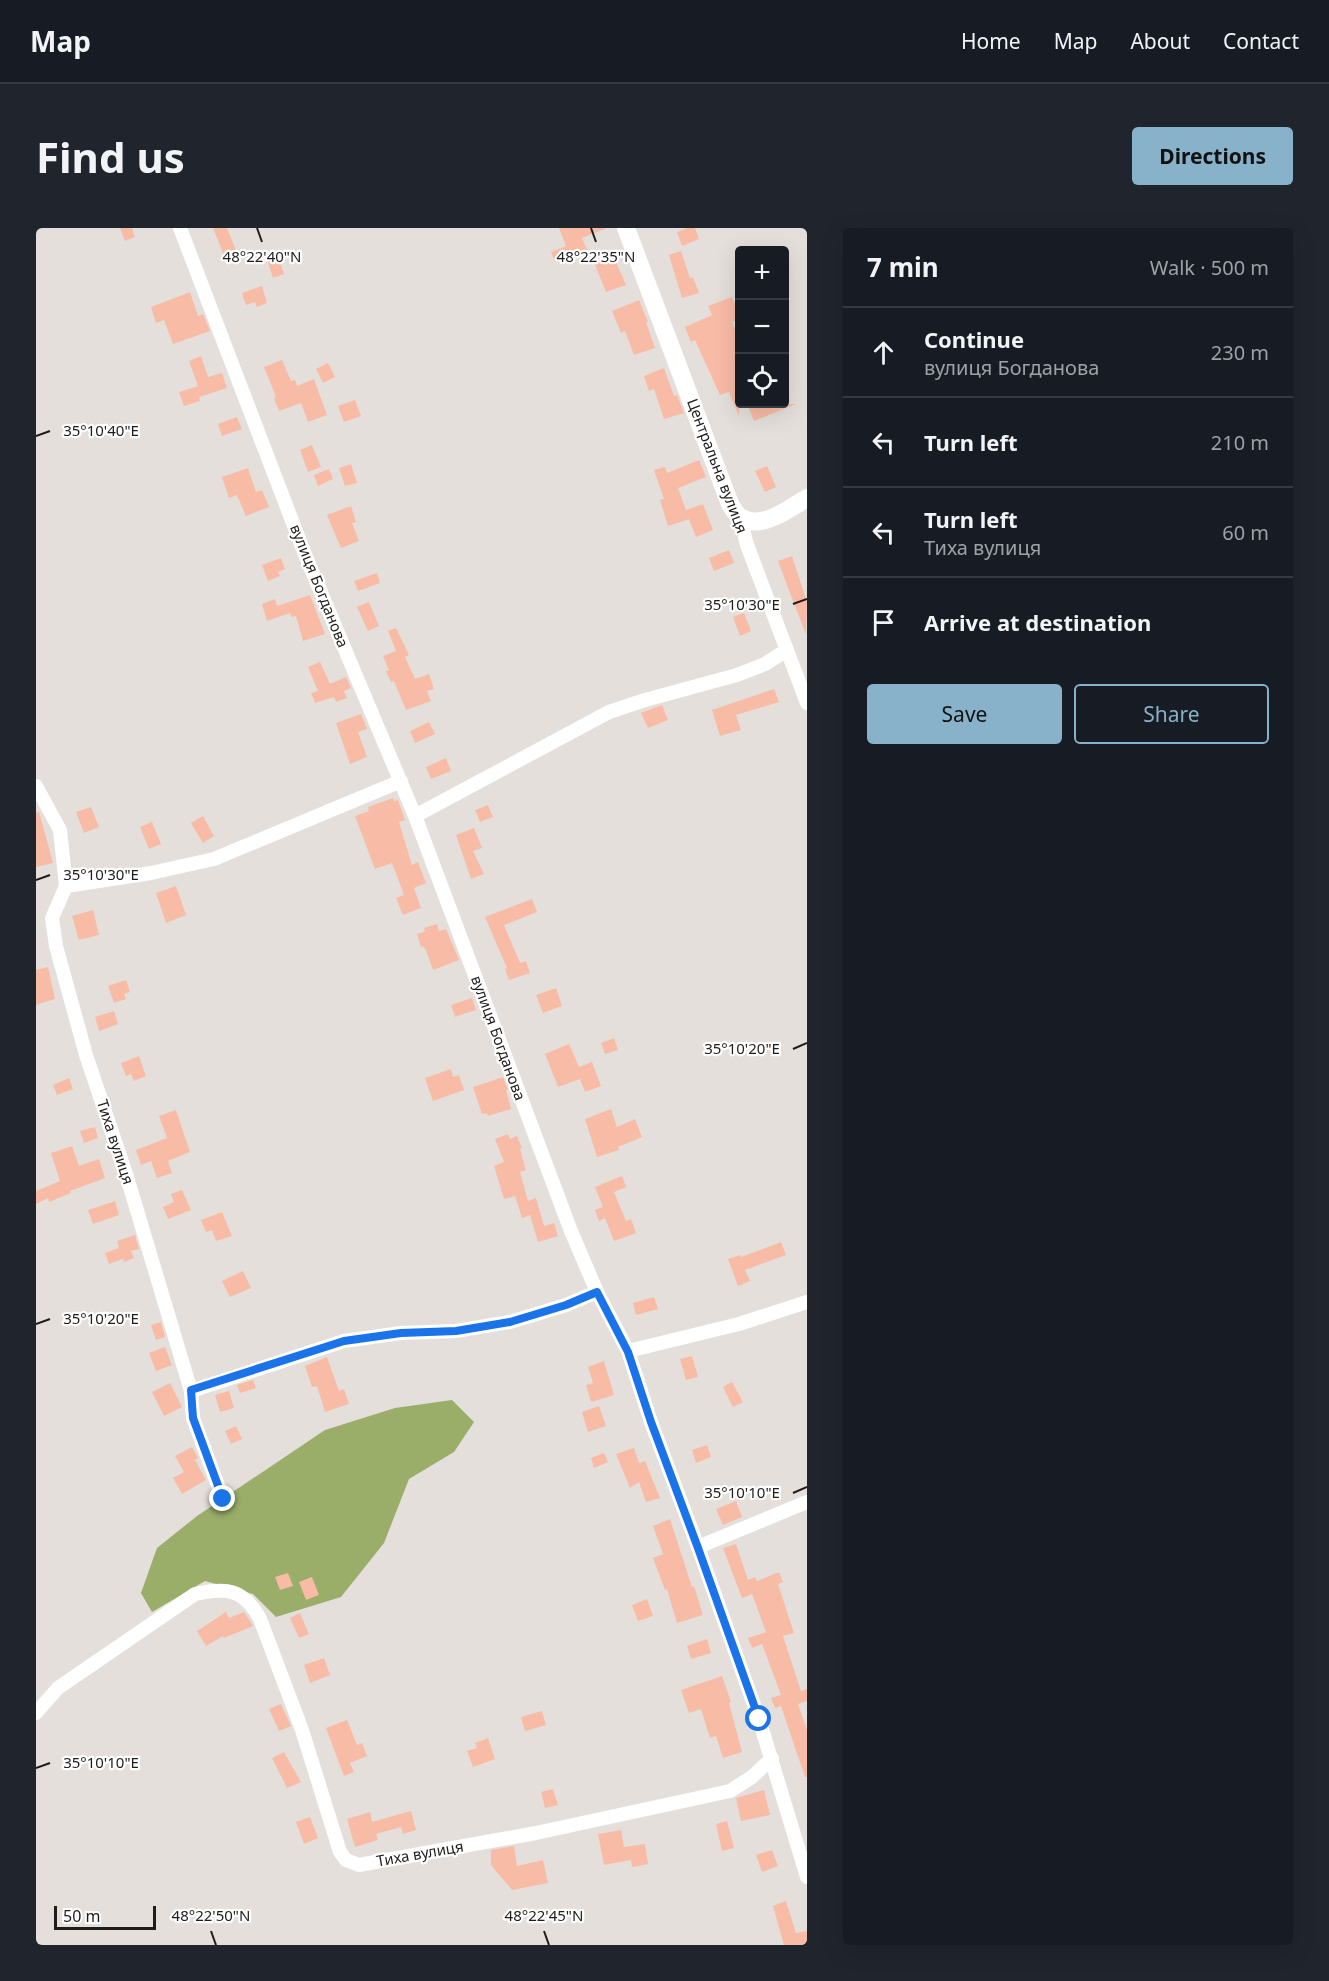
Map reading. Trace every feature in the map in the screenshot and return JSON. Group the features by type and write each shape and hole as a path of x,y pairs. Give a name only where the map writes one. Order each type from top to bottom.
{"street":[{"name":"вулиця Богданова","path":"180,228 304,552 415,816 540,1149 597,1292 628,1352 772,1758 804,1857 807,1877"},
{"name":"Центральна вулиця","path":"626,228 730,504 740,518 747,545 807,703"},
{"path":"740,518 752,522 766,520 807,498"},
{"path":"415,816 609,712 737,675 765,664 787,650"},
{"path":"66,886 151,873 214,859 401,781"},
{"name":"Тиха вулиця","path":"36,786 60,830 66,886 52,918 56,946 86,1055 127,1177 191,1390 193,1418 223,1499"},
{"path":"191,1390 344,1341 401,1333 456,1331 510,1322 566,1305 597,1292"},
{"path":"628,1352 739,1324 807,1302"},
{"path":"698,1548 807,1502"},
{"name":"Тиха вулиця","path":"36,1713 58,1688 168,1611 195,1594 209,1590 236,1592 254,1607 302,1730 340,1852 346,1860 359,1865 536,1833 730,1791 752,1777 772,1758"}],"green space":[{"path":"452,1400 474,1422 454,1452 409,1479 384,1543 341,1597 276,1617 253,1594 205,1581 152,1612 141,1593 157,1548 197,1516 325,1430 395,1408"}],"building":[{"path":"120,228 132,228 135,237 125,241"},
{"path":"213,228 227,228 237,253 225,258"},
{"path":"559,228 605,229 582,238 587,250 555,262 551,252 566,246"},
{"path":"695,228 699,239 682,246 677,232"},
{"path":"681,251 690,278 693,277 699,293 682,298 669,255"},
{"path":"278,255 284,274 273,278 267,259"},
{"path":"613,255 626,285 606,292 594,262"},
{"path":"262,286 267,303 257,307 255,302 246,305 242,293"},
{"path":"190,292 198,316 203,314 210,331 173,344 164,320 156,323 151,307"},
{"path":"732,297 735,304 735,321 732,322 735,329 735,406 729,392 720,395 695,340 691,342 685,327 712,315 708,306"},
{"path":"639,300 655,348 634,355 625,331 621,333 612,311"},
{"path":"201,356 208,377 222,373 227,388 199,397 200,401 184,406 179,392 198,386 189,361"},
{"path":"282,360 291,381 295,380 297,386 314,379 327,415 308,422 301,403 279,411 264,367"},
{"path":"328,363 335,377 323,383 316,369"},
{"path":"664,368 674,396 677,395 684,413 664,419 654,389 649,391 644,376"},
{"path":"355,400 361,416 344,422 338,406"},
{"path":"749,408 786,408 754,421"},
{"path":"237,417 242,429 222,436 218,424"},
{"path":"312,445 321,467 308,472 300,450"},
{"path":"699,460 706,477 678,488 686,510 703,504 713,530 696,537 689,519 668,526 660,500 664,499 654,470 665,467 667,473"},
{"path":"351,464 357,483 345,486 339,468"},
{"path":"767,466 776,487 765,492 755,471"},
{"path":"248,468 256,492 262,490 269,507 246,516 237,495 229,498 222,477"},
{"path":"329,469 333,479 318,486 314,475"},
{"path":"351,506 356,522 352,523 359,541 341,548 327,515"},
{"path":"729,550 734,563 714,571 709,558"},
{"path":"792,556 807,602 806,635 778,561"},
{"path":"281,558 285,569 278,572 280,576 268,581 262,565"},
{"path":"377,573 380,583 358,591 354,581"},
{"path":"310,595 325,634 303,641 296,616 292,617 290,613 267,621 262,604 275,599 277,606"},
{"path":"369,602 379,626 368,631 357,607"},
{"path":"744,613 751,631 740,636 733,617"},
{"path":"396,628 409,655 405,657 415,679 429,674 434,689 427,691 431,701 406,710 394,681 391,682 386,671 389,670 383,656 396,651 388,631"},
{"path":"320,662 330,684 346,677 351,688 344,691 347,698 336,702 334,697 315,703 311,693 318,691 308,667"},
{"path":"774,689 779,702 736,715 741,730 720,736 712,710"},
{"path":"662,705 668,720 648,728 641,713"},
{"path":"361,714 367,729 358,732 367,757 350,764 336,723"},
{"path":"429,722 435,734 415,743 410,731"},
{"path":"446,758 451,771 431,779 426,767"},
{"path":"393,798 394,801 398,800 405,820 399,822 412,865 418,862 426,883 414,888 421,908 403,915 396,898 404,895 392,863 375,869 355,816 369,811 368,807"},
{"path":"488,805 493,817 480,822 475,810"},
{"path":"91,807 99,827 84,833 76,812"},
{"path":"39,812 53,863 36,867 36,813"},
{"path":"203,816 214,836 203,843 191,823"},
{"path":"152,822 161,844 149,849 140,827"},
{"path":"474,828 482,848 473,851 484,874 471,879 456,835"},
{"path":"176,886 186,915 166,923 156,893"},
{"path":"532,899 537,912 504,925 520,963 526,961 530,973 509,980 505,969 507,968 485,917"},
{"path":"93,910 99,935 79,940 72,916"},
{"path":"437,924 439,931 446,929 459,960 433,970 417,934 425,931 424,928"},
{"path":"48,967 55,999 36,1005 36,970"},
{"path":"126,980 130,992 124,994 126,999 114,1003 108,986"},
{"path":"556,988 562,1006 543,1013 536,995"},
{"path":"472,998 476,1010 455,1017 451,1005"},
{"path":"114,1011 118,1024 99,1031 95,1017"},
{"path":"614,1038 618,1050 605,1054 601,1043"},
{"path":"569,1044 579,1067 592,1062 601,1086 585,1092 580,1079 558,1087 545,1054"},
{"path":"139,1056 146,1076 134,1081 131,1074 126,1076 121,1063"},
{"path":"451,1069 453,1077 459,1075 464,1090 433,1101 425,1078"},
{"path":"503,1077 511,1109 488,1116 487,1113 482,1114 473,1087"},
{"path":"69,1078 73,1089 57,1095 53,1085"},
{"path":"611,1109 617,1127 635,1119 642,1137 618,1147 619,1150 597,1157 585,1119"},
{"path":"176,1110 190,1152 168,1161 172,1173 157,1178 151,1161 141,1165 136,1150 167,1138 159,1116"},
{"path":"95,1127 98,1138 84,1143 80,1131"},
{"path":"508,1134 510,1139 517,1136 522,1148 520,1149 526,1170 520,1172 528,1201 536,1198 544,1226 554,1223 558,1236 538,1242 530,1215 522,1218 515,1196 504,1199 494,1166 504,1162 495,1139"},
{"path":"72,1146 79,1166 99,1159 105,1178 70,1191 71,1193 49,1202 48,1198 36,1204 36,1191 60,1181 51,1153"},
{"path":"622,1176 626,1187 614,1192 626,1221 631,1219 636,1233 614,1241 605,1218 599,1221 595,1210 603,1207 595,1187"},
{"path":"182,1190 191,1210 168,1219 163,1207 174,1202 171,1194"},
{"path":"115,1201 119,1215 93,1224 88,1210"},
{"path":"222,1212 232,1236 216,1241 212,1230 206,1232 201,1220"},
{"path":"135,1235 139,1249 131,1251 134,1258 109,1264 105,1253 119,1248 117,1241"},
{"path":"781,1242 786,1255 745,1270 750,1281 738,1286 728,1259 740,1255 741,1257"},
{"path":"243,1271 251,1288 230,1297 222,1281"},
{"path":"654,1297 658,1309 636,1315 633,1303"},
{"path":"161,1322 165,1337 156,1340 151,1325"},
{"path":"165,1347 172,1365 156,1371 149,1353"},
{"path":"692,1356 698,1377 686,1380 680,1359"},
{"path":"327,1357 339,1391 344,1389 349,1404 325,1412 317,1386 312,1387 305,1366"},
{"path":"604,1361 614,1395 591,1402 586,1385 593,1383 588,1367"},
{"path":"253,1380 256,1388 240,1393 237,1385"},
{"path":"732,1382 743,1402 733,1407 723,1387"},
{"path":"170,1383 182,1407 164,1416 152,1392"},
{"path":"229,1391 234,1408 220,1412 215,1395"},
{"path":"599,1406 606,1426 588,1432 582,1412"},
{"path":"236,1426 242,1439 231,1444 225,1431"},
{"path":"707,1445 711,1457 696,1463 692,1450"},
{"path":"192,1447 198,1458 195,1460 206,1480 182,1494 173,1478 184,1472 175,1456"},
{"path":"634,1448 639,1463 645,1461 660,1498 646,1502 639,1482 630,1488 616,1454"},
{"path":"604,1453 608,1462 594,1468 591,1458"},
{"path":"736,1501 742,1517 723,1525 716,1509"},
{"path":"670,1519 703,1615 677,1623 667,1589 665,1590 653,1558 663,1554 653,1526"},
{"path":"736,1544 748,1580 755,1577 757,1581 779,1572 783,1582 778,1584 794,1633 783,1636 801,1691 807,1689 807,1701 798,1704 807,1730 807,1777 805,1777 781,1706 775,1708 771,1698 781,1695 762,1644 752,1648 748,1638 766,1632 752,1594 742,1598 723,1548"},
{"path":"288,1573 293,1586 280,1590 275,1577"},
{"path":"312,1577 319,1595 306,1600 299,1582"},
{"path":"647,1599 653,1616 638,1621 632,1605"},
{"path":"226,1612 229,1618 244,1612 253,1626 224,1638 223,1636 206,1646 197,1631"},
{"path":"300,1613 309,1634 299,1638 290,1618"},
{"path":"707,1639 711,1653 691,1659 687,1646"},
{"path":"324,1658 330,1675 310,1683 304,1665"},
{"path":"722,1676 731,1702 729,1703 742,1752 723,1758 716,1736 710,1738 701,1709 689,1713 681,1690"},
{"path":"281,1704 291,1726 279,1731 269,1709"},
{"path":"542,1711 546,1725 525,1731 521,1717"},
{"path":"347,1720 357,1745 362,1743 367,1756 350,1763 354,1772 344,1776 326,1728"},
{"path":"488,1738 495,1759 473,1767 467,1751 477,1748 475,1743"},
{"path":"284,1752 301,1782 287,1788 272,1758"},
{"path":"553,1789 558,1805 545,1808 541,1792"},
{"path":"764,1790 770,1815 741,1821 736,1798"},
{"path":"411,1811 416,1830 403,1834 401,1827 376,1834 378,1840 355,1847 347,1819 370,1812 372,1822"},
{"path":"310,1817 318,1838 304,1844 296,1822"},
{"path":"727,1821 734,1848 722,1851 716,1824"},
{"path":"621,1830 624,1847 645,1844 648,1864 632,1867 631,1860 604,1865 598,1834"},
{"path":"514,1846 517,1866 543,1860 548,1883 512,1890 491,1865 491,1850"},
{"path":"772,1850 778,1866 762,1872 756,1855"},
{"path":"786,1901 796,1933 807,1931 807,1945 784,1945 773,1906"}],"route":[{"path":"223,1499 193,1418 191,1390 344,1341 401,1333 456,1331 510,1322 566,1305 597,1292 628,1352 651,1422 759,1719"}]}
